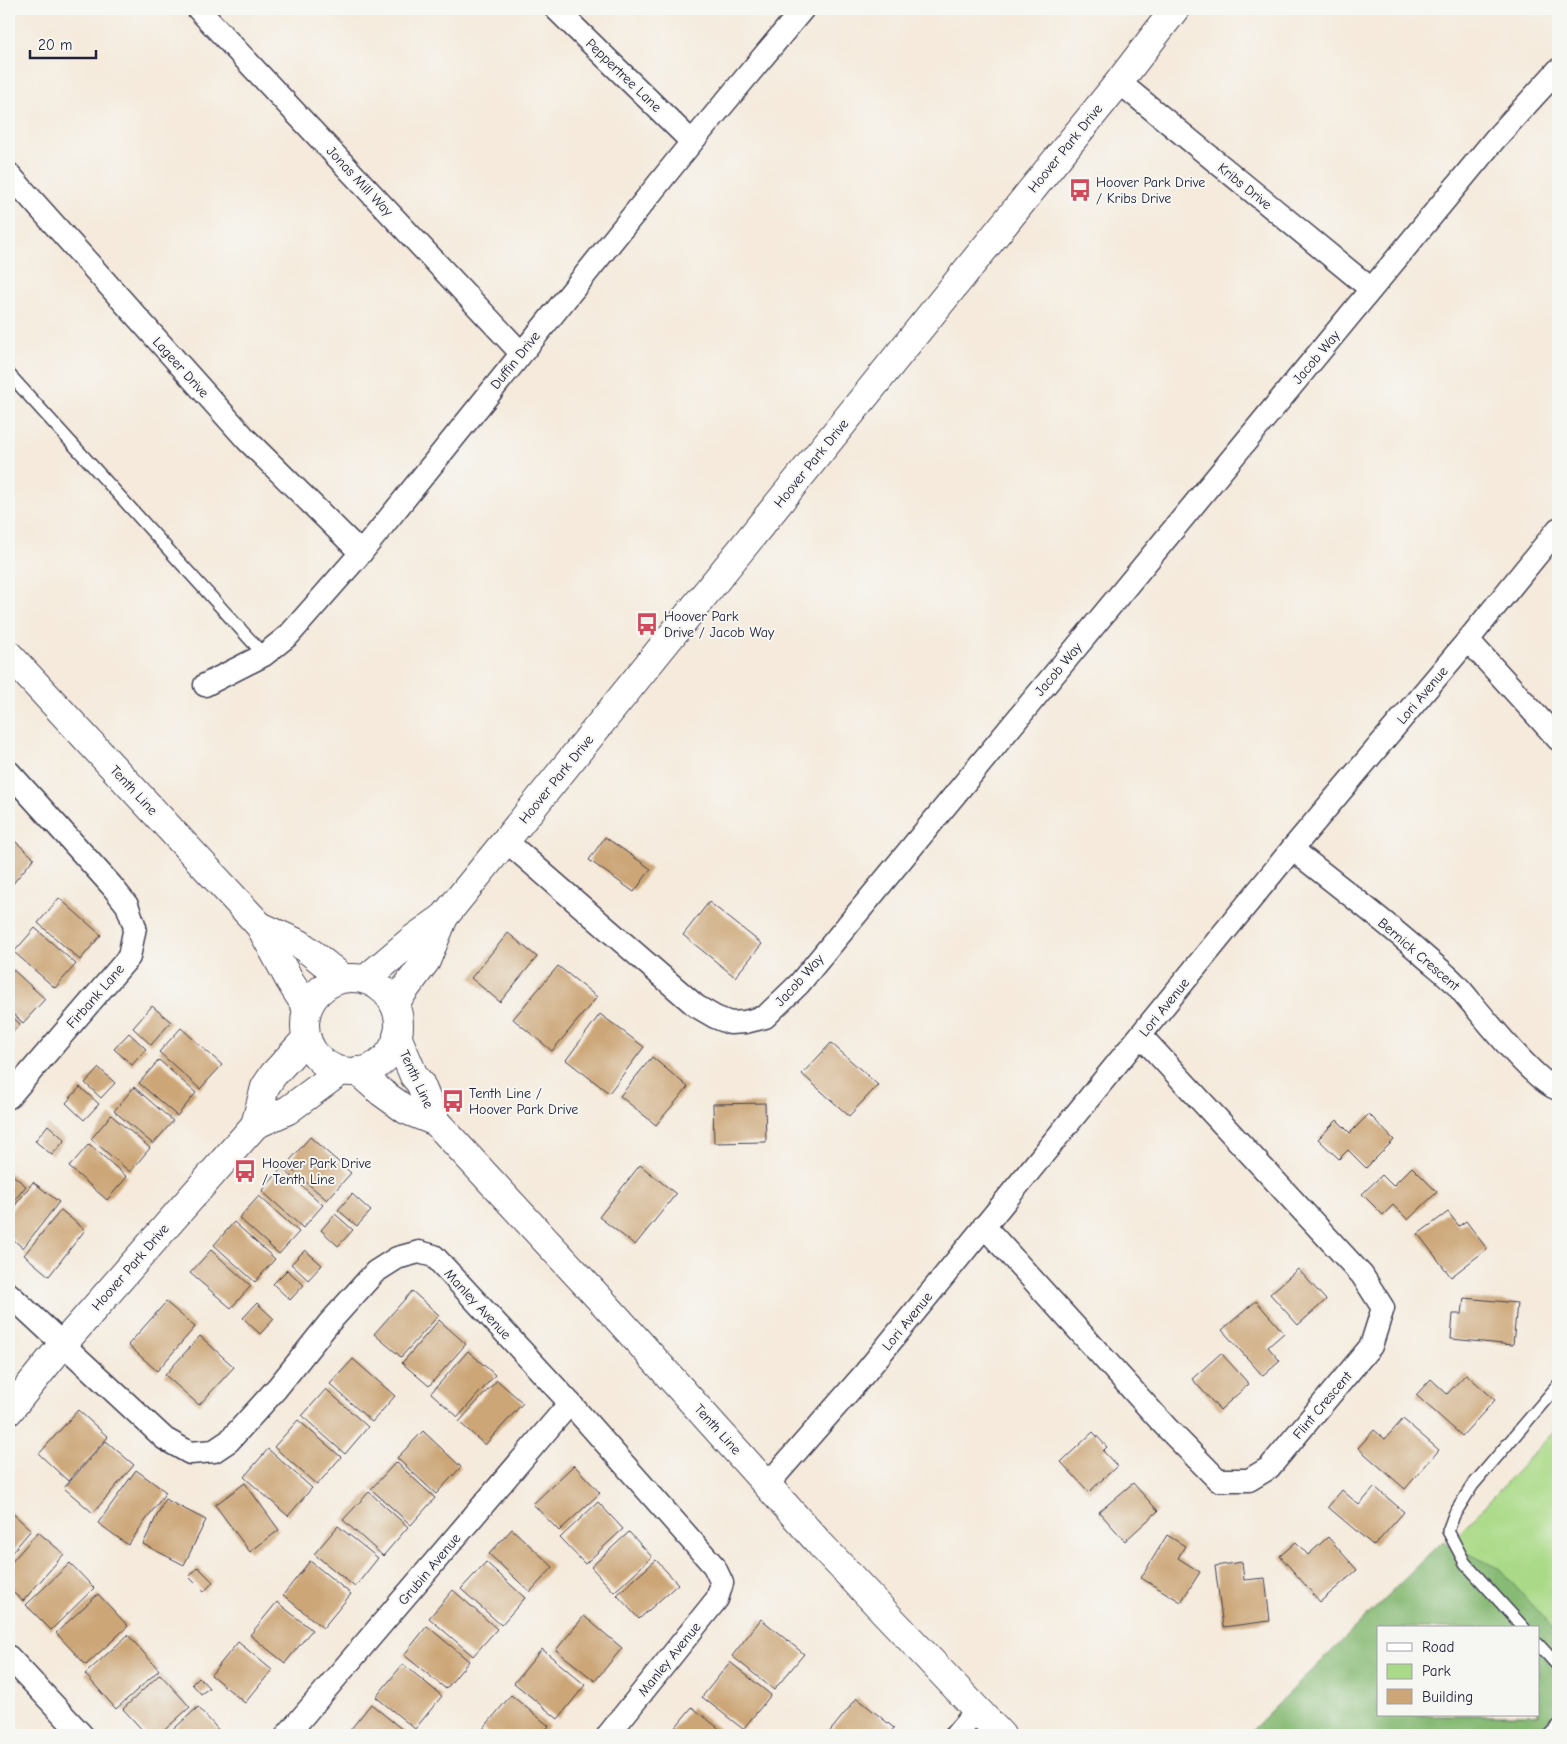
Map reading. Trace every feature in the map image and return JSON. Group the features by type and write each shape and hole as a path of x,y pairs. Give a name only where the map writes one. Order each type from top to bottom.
{"street":[{"name":"Jonas Mill Way","path":"198,9 521,353"},
{"name":"Peppertree Lane","path":"556,9 692,142"},
{"name":"Duffin Drive","path":"205,685 264,655 288,635 361,553 692,142 803,9"},
{"name":"Hoover Park Drive","path":"355,979 444,916 1119,82 1175,9"},
{"name":"Jacob Way","path":"506,841 696,1006 730,1023 765,1017 799,984 1495,139 1558,70"},
{"name":"Kribs Drive","path":"1119,82 1371,289"},
{"name":"Lageer Drive","path":"9,174 247,440 361,553"},
{"name":"Lori Avenue","path":"768,1484 865,1373 1292,849 1468,640 1558,529"},
{"path":"1468,640 1558,739"},
{"name":"Tenth Line","path":"9,655 260,926 307,1008"},
{"name":"Firbank Lane","path":"9,772 111,885 127,905 135,927 129,956 9,1097"},
{"name":"Bernick Crescent","path":"1292,849 1407,941 1458,986 1526,1065 1552,1087 1558,1089"},
{"name":"Hoover Park Drive","path":"394,1004 426,961 444,916"},
{"name":"Tenth Line","path":"260,926 300,944 355,979"},
{"path":"355,979 379,986 388,994 394,1004 398,1014 397,1036 392,1049 371,1068 349,1071 326,1064 314,1054 306,1039 304,1024 307,1008 316,994 328,984 355,979"},
{"name":"Tenth Line","path":"397,1036 414,1076 420,1083 436,1122 768,1484 820,1544 1000,1735"},
{"name":"Flint Crescent","path":"984,1226 1166,1427 1218,1480 1249,1480 1269,1468 1371,1346 1383,1308 1362,1274 1141,1036"},
{"name":"Hoover Park Drive","path":"255,1125 265,1087 273,1075 306,1039"},
{"name":"Hoover Park Drive","path":"9,1411 63,1344 255,1125 288,1110 349,1071"},
{"name":"Tenth Line","path":"349,1071 406,1110 436,1122"},
{"name":"Manley Avenue","path":"9,1294 165,1439 190,1453 214,1451 229,1441 277,1388 375,1272 397,1258 419,1252 434,1256 570,1403 714,1566 722,1583 717,1600 608,1735"},
{"name":"Grubin Avenue","path":"288,1735 570,1403"},
{"path":"9,1657 82,1735"},
{"path":"956,1735 977,1710"}],"lane":[{"path":"9,374 264,655"},
{"path":"1522,1626 1465,1563 1448,1531 1454,1514 1472,1486 1558,1385"},
{"path":"1540,1646 1558,1666"},
{"path":"1549,1735 1558,1726"}],"green space":[{"path":"1558,1427 1558,1735 1273,1735"},
{"path":"1443,1541 1500,1569 1558,1635 1558,1735 1250,1735 1250,1732"}],"building":[{"path":"9,836 34,858 11,886 9,884"},
{"path":"605,837 651,869 634,892 589,860"},
{"path":"59,898 101,935 80,960 38,923"},
{"path":"709,902 762,944 735,977 683,935"},
{"path":"35,928 76,964 55,988 14,952"},
{"path":"508,933 537,957 500,1002 471,978"},
{"path":"9,966 45,999 23,1023 9,1010"},
{"path":"558,966 597,997 552,1051 513,1019"},
{"path":"152,1006 171,1022 151,1045 133,1028"},
{"path":"9,1014 20,1024 9,1036"},
{"path":"600,1014 644,1047 609,1093 566,1060"},
{"path":"181,1028 222,1065 200,1089 159,1052"},
{"path":"129,1033 146,1049 132,1065 114,1049"},
{"path":"831,1043 878,1085 849,1116 802,1074"},
{"path":"652,1057 688,1087 656,1125 620,1096"},
{"path":"159,1060 196,1093 177,1116 139,1083"},
{"path":"99,1068 115,1083 101,1098 85,1083"},
{"path":"80,1087 99,1104 84,1120 66,1103"},
{"path":"134,1087 173,1121 153,1144 114,1111"},
{"path":"765,1103 766,1142 714,1143 713,1104"},
{"path":"1369,1114 1394,1140 1366,1168 1348,1150 1339,1159 1318,1139 1337,1120 1350,1133"},
{"path":"111,1115 150,1148 130,1172 91,1139"},
{"path":"48,1125 65,1140 52,1155 35,1141"},
{"path":"310,1137 351,1173 327,1200 286,1165"},
{"path":"89,1144 127,1177 107,1200 69,1167"},
{"path":"640,1165 676,1194 635,1245 599,1217"},
{"path":"1412,1167 1437,1192 1408,1220 1393,1205 1383,1215 1362,1194 1382,1175 1393,1186"},
{"path":"282,1168 323,1205 303,1228 262,1191"},
{"path":"9,1172 26,1186 9,1207"},
{"path":"33,1182 59,1202 23,1248 9,1236 9,1213"},
{"path":"352,1194 371,1211 357,1226 338,1210"},
{"path":"259,1196 299,1232 279,1254 239,1218"},
{"path":"61,1210 85,1230 49,1276 24,1255"},
{"path":"1448,1212 1459,1226 1466,1221 1487,1249 1451,1277 1418,1234"},
{"path":"335,1214 353,1230 338,1246 321,1230"},
{"path":"234,1222 275,1259 255,1282 214,1245"},
{"path":"211,1250 251,1286 231,1308 190,1273"},
{"path":"305,1250 322,1265 308,1280 291,1264"},
{"path":"1298,1269 1326,1300 1298,1325 1270,1294"},
{"path":"287,1270 304,1285 290,1300 273,1284"},
{"path":"412,1291 439,1315 401,1357 374,1334"},
{"path":"1464,1298 1517,1303 1513,1345 1451,1339 1453,1314 1462,1314"},
{"path":"1256,1301 1284,1333 1268,1347 1280,1361 1263,1376 1222,1330"},
{"path":"166,1302 195,1327 157,1371 128,1345"},
{"path":"257,1303 274,1319 260,1334 243,1318"},
{"path":"439,1320 466,1344 429,1386 402,1363"},
{"path":"200,1336 234,1367 199,1405 165,1375"},
{"path":"468,1351 495,1375 458,1417 431,1393"},
{"path":"1221,1353 1249,1384 1220,1410 1192,1379"},
{"path":"353,1359 395,1396 372,1422 330,1384"},
{"path":"1466,1374 1495,1400 1462,1436 1416,1395 1431,1379 1447,1394"},
{"path":"497,1380 523,1403 485,1445 459,1422"},
{"path":"326,1389 368,1427 345,1454 302,1416"},
{"path":"78,1410 108,1437 68,1481 39,1454"},
{"path":"1403,1419 1439,1450 1405,1489 1358,1448 1374,1430 1385,1439"},
{"path":"298,1420 341,1457 317,1485 274,1447"},
{"path":"423,1431 461,1467 436,1494 397,1458"},
{"path":"1093,1432 1107,1447 1103,1451 1117,1466 1089,1492 1061,1462"},
{"path":"106,1441 134,1465 93,1513 64,1488"},
{"path":"268,1449 312,1488 288,1516 244,1477"},
{"path":"396,1462 435,1498 411,1525 371,1489"},
{"path":"574,1465 600,1493 559,1531 533,1504"},
{"path":"136,1470 166,1492 128,1545 98,1523"},
{"path":"245,1483 279,1530 250,1552 215,1505"},
{"path":"1133,1483 1158,1511 1125,1541 1099,1512"},
{"path":"1375,1487 1404,1512 1374,1546 1328,1507 1342,1490 1359,1505"},
{"path":"369,1492 408,1527 383,1556 343,1520"},
{"path":"165,1499 206,1520 184,1565 143,1544"},
{"path":"598,1502 623,1529 585,1564 560,1538"},
{"path":"9,1510 31,1530 9,1556"},
{"path":"338,1526 378,1558 355,1587 314,1554"},
{"path":"512,1529 553,1567 530,1592 489,1554"},
{"path":"38,1532 64,1554 23,1601 9,1589 9,1565"},
{"path":"629,1532 652,1557 614,1592 591,1567"},
{"path":"1167,1535 1185,1546 1178,1558 1200,1572 1181,1602 1141,1578"},
{"path":"1328,1537 1357,1570 1320,1602 1280,1556 1296,1542 1308,1555"},
{"path":"656,1560 678,1584 639,1619 617,1595"},
{"path":"310,1561 351,1594 323,1628 283,1595"},
{"path":"486,1562 525,1598 501,1625 461,1589"},
{"path":"1242,1562 1244,1580 1265,1578 1270,1621 1223,1627 1215,1566"},
{"path":"70,1563 94,1588 51,1630 26,1605"},
{"path":"198,1567 213,1582 204,1592 189,1577"},
{"path":"453,1590 497,1629 473,1656 429,1618"},
{"path":"98,1594 128,1626 86,1665 56,1633"},
{"path":"277,1602 312,1630 285,1663 250,1635"},
{"path":"584,1616 622,1648 595,1681 556,1650"},
{"path":"761,1619 804,1654 774,1690 732,1656"},
{"path":"427,1626 469,1661 446,1689 404,1655"},
{"path":"128,1635 159,1670 116,1709 85,1674"},
{"path":"238,1642 272,1670 245,1703 211,1675"},
{"path":"542,1649 585,1685 558,1719 514,1683"},
{"path":"730,1662 771,1695 743,1729 702,1697"},
{"path":"403,1664 442,1696 415,1729 376,1697"},
{"path":"160,1674 190,1707 159,1735 147,1735 123,1709"},
{"path":"199,1677 209,1688 201,1694 192,1684"},
{"path":"511,1695 549,1726 541,1735 491,1735 483,1729"},
{"path":"857,1698 894,1728 888,1735 827,1735"},
{"path":"371,1704 409,1735 346,1735"},
{"path":"198,1707 223,1735 167,1735"},
{"path":"692,1707 727,1735 669,1735"}],"place":[{"name":"Hoover Park Drive / Kribs Drive","path":"1080,190"},
{"name":"Hoover Park Drive / Jacob Way","path":"647,624"},
{"name":"Tenth Line / Hoover Park Drive","path":"453,1101"},
{"name":"Hoover Park Drive / Tenth Line","path":"245,1171"}]}
